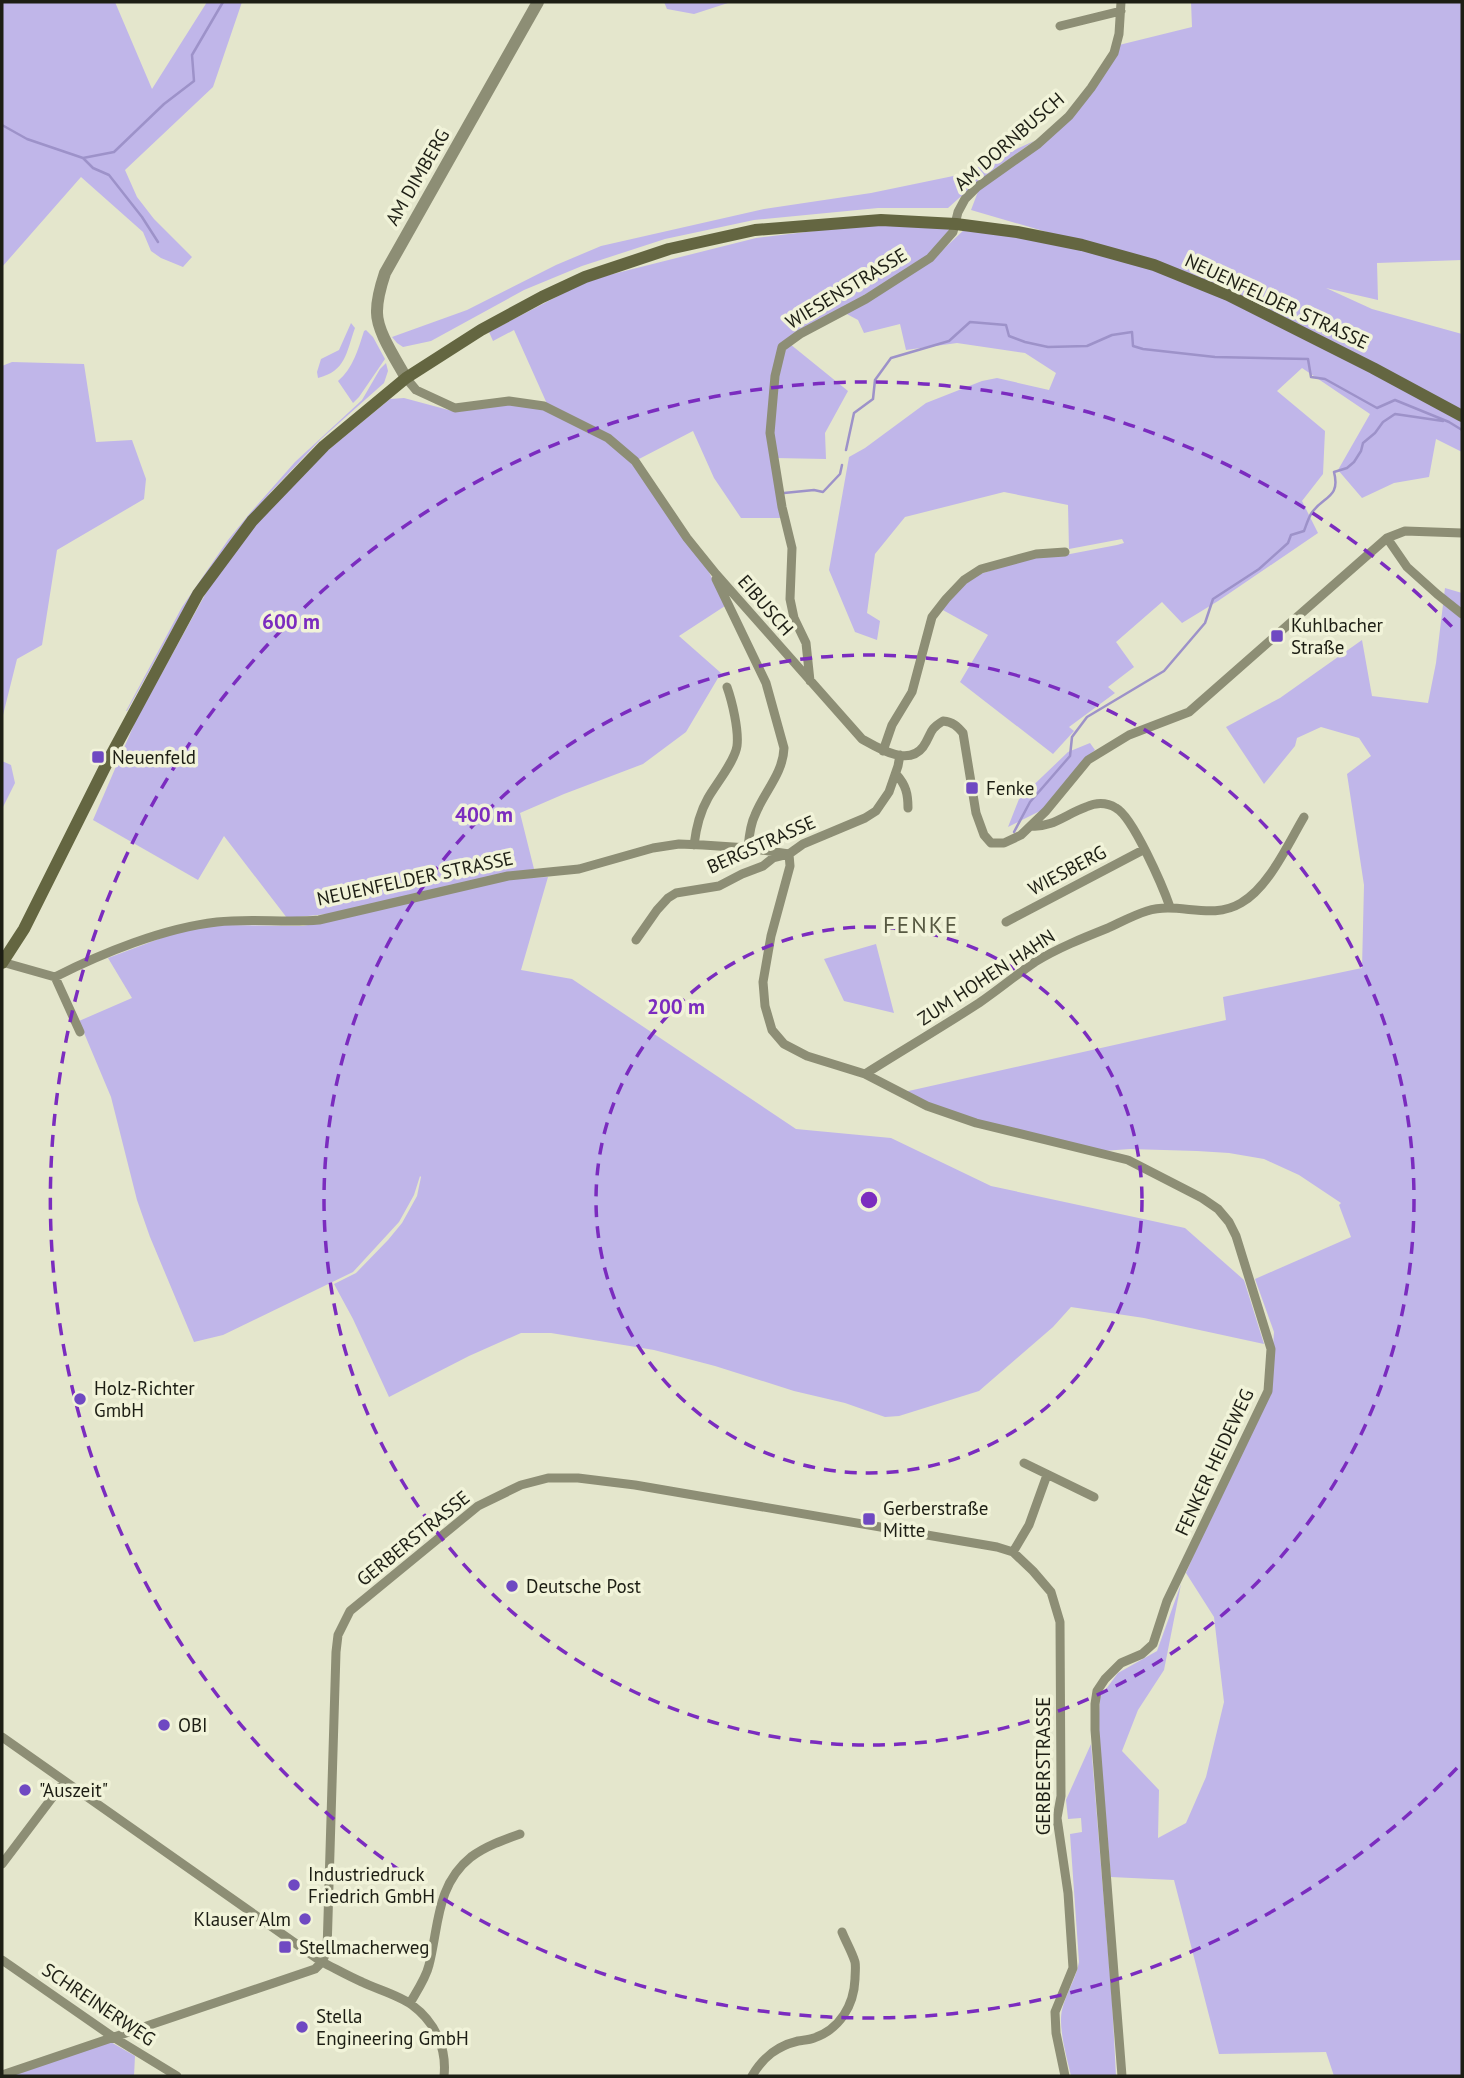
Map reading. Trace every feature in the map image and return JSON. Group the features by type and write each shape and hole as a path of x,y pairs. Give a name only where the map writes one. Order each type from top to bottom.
{"main road":[{"name":"NEUENFELDER STRASSE","path":"2,962 24,929 110,757 198,594 252,521 346,426 406,378 481,330 585,277 669,249 755,230 881,220 956,224 1017,232 1082,245 1154,265 1228,295 1462,416"}],"street":[{"name":"AM DIMBERG","path":"406,378 387,343 376,314 385,273 538,2"},
{"path":"1060,26 1121,6"},
{"name":"AM DORNBUSCH","path":"956,224 958,212 965,199 977,187 1038,144 1069,116 1091,88 1114,53 1119,34 1121,6"},
{"name":"WIESENSTRASSE","path":"810,681 806,643 794,618 790,599 792,548 782,507 770,433 775,376 782,347 800,334 866,299 930,258 953,232 956,224"},
{"name":"EIBUSCH","path":"406,378 416,390 455,408 509,401 544,406 608,438 635,461 687,538 716,574 862,740 883,751 900,755"},
{"path":"900,755 916,753 923,747 933,727 943,720 951,722 963,733 976,813 984,835 991,843 1004,844 1031,826 1088,760 1129,735 1189,712 1387,538 1405,531 1462,533"},
{"path":"1387,538 1407,567 1462,614"},
{"path":"883,751 892,725 912,692 932,617 946,598 964,580 981,569 1036,554 1066,552"},
{"path":"716,574 716,581 766,683 785,748 777,776 755,814 748,848"},
{"path":"694,845 699,818 706,801 735,754 737,745 727,687"},
{"name":"BERGSTRASSE","path":"636,940 657,910 677,893 719,886 876,811 889,792 900,755"},
{"path":"896,775 908,794 908,808"},
{"path":"1031,826 1044,827 1088,806 1105,802 1119,809 1130,822 1160,878 1170,907"},
{"name":"ZUM HOHEN HAHN","path":"865,1074 1060,948 1148,911 1170,907 1213,911 1228,909 1243,902 1261,886 1274,868 1304,817"},
{"name":"NEUENFELDER STRASSE","path":"2,962 54,977 96,958 185,927 237,921 319,920 496,878 579,869 653,848 679,844 748,848 789,854"},
{"name":"WIESBERG","path":"1006,922 1143,850"},
{"name":"FENKER HEIDEWEG","path":"789,854 790,866 764,971 765,1006 772,1030 784,1044 807,1056 865,1074 926,1106 976,1123 1128,1160 1202,1198 1218,1209 1237,1236 1271,1349 1268,1391 1167,1601 1153,1644 1142,1654 1121,1663 1097,1691 1095,1730 1122,2076"},
{"path":"54,977 80,1032"},
{"path":"1024,1463 1094,1497"},
{"path":"1013,1552 1029,1525 1047,1475"},
{"name":"GERBERSTRASSE","path":"322,1962 327,1951 335,1670 338,1635 350,1611 478,1506 521,1485 548,1478 578,1478 635,1485 997,1547 1013,1552 1051,1592 1060,1622 1061,1796 1057,1818 1068,1893 1073,1968 1055,2012 1056,2033 1065,2076"},
{"path":"2,1737 322,1962 410,2003 428,2019 440,2038 446,2064 444,2076"},
{"path":"2,1864 64,1782"},
{"path":"410,2003 429,1966 436,1919 456,1872 471,1857 520,1834"},
{"path":"752,2076 760,2063 775,2049 824,2034 837,2025 844,2015 854,1992 855,1963 842,1932"},
{"name":"SCHREINERWEG","path":"2,1960 113,2037 177,2076"},
{"path":"2,2075 315,1969 322,1962"}],"shaded area":[{"path":"2,2 115,2 152,89 207,2 242,2 213,87 125,170 137,197 154,219 192,257 183,267 151,251 143,232 81,177 2,267"},
{"path":"664,2 731,2 694,14 667,9"},
{"path":"1191,2 1462,2 1462,260 1377,263 1378,300 1326,288 1372,309 1462,334 1462,452 1436,439 1429,477 1394,483 1362,498 1338,470 1370,414 1302,368 1277,391 1325,431 1323,474 1302,501 1318,533 1182,623 1162,602 1116,642 1134,667 1108,687 1115,693 1069,727 1074,731 1053,754 960,682 988,635 941,609 965,584 980,574 1034,557 1070,554 1117,545 1124,543 1122,539 1069,549 1068,505 1004,492 905,517 875,554 867,613 880,621 877,640 855,632 829,570 849,457 926,403 982,381 997,378 1049,390 1056,373 1025,353 957,343 906,350 900,324 864,333 858,320 843,312 934,258 966,228 1064,237 971,210 979,189 1068,119 1119,45 1192,27"},
{"path":"1034,141 977,182 948,208 878,208 754,220 665,239 582,266 524,290 431,341 403,347 392,337 467,310 556,265 601,246 764,209 871,193 963,174"},
{"path":"881,223 951,228 928,256 781,346 769,433 782,518 741,518 714,478 693,431 639,459 548,406 514,330 493,341 489,332 589,280 756,238"},
{"path":"351,323 355,328 344,360 334,371 318,378 321,359 339,350"},
{"path":"366,330 385,359 353,403 338,381 351,364"},
{"path":"790,344 848,391 825,433 826,459 775,458 776,382 779,366"},
{"path":"12,362 84,364 96,442 132,440 146,479 144,499 57,550 42,645 17,659 2,719 2,366"},
{"path":"386,363 388,371 384,383 321,439 269,494 173,628 126,711 182,607 228,540 295,462 362,400"},
{"path":"404,398 456,412 509,404 542,409 607,441 632,463 708,570 725,606 679,636 721,673 686,732 643,764 520,813 534,869 338,913 287,918 224,836 198,880 93,820 136,720 212,582 255,524 327,451 390,399"},
{"path":"1445,588 1462,593 1462,2076 1334,2076 1326,2052 1219,2054 1174,1880 1111,1877 1098,1730 1100,1697 1118,1673 1157,1651 1181,1584 1164,1670 1138,1710 1122,1751 1159,1790 1158,1838 1186,1823 1206,1777 1224,1702 1214,1617 1186,1573 1227,1477 1270,1393 1274,1332 1255,1279 1351,1237 1339,1205 1341,1203 1299,1175 1264,1159 1197,1151 1103,1151 994,1126 927,1104 904,1092 1226,1020 1223,997 1362,968 1364,885 1347,774 1371,756 1359,738 1321,727 1297,738 1295,746 1264,784 1226,727 1280,698 1362,640 1372,696 1428,703"},
{"path":"1090,743 1095,750 1044,809 1008,827 1019,799 1068,752"},
{"path":"2,761 11,765 15,783 2,809"},
{"path":"548,877 521,970 572,979 796,1129 891,1138 991,1186 1185,1228 1244,1280 1264,1344 1144,1318 1071,1307 1053,1327 979,1391 899,1416 885,1417 845,1403 654,1350 551,1333 521,1333 389,1397 334,1284 356,1273 402,1223 417,1196 420,1176 414,1195 399,1222 353,1272 223,1335 194,1342 150,1237 137,1200 111,1097 79,1021 132,998 108,958 180,931 221,925 303,926 505,879"},
{"path":"876,944 894,1013 844,1001 824,959"},
{"path":"1091,1744 1116,2076 1071,2076 1061,2025 1064,2004 1079,1962 1070,1834 1082,1832 1081,1818 1068,1819 1066,1800"},
{"path":"109,2041 135,2056 134,2076 6,2076"}],"waterway":[{"path":"2,125 27,139 83,158 114,152 164,104 194,81 192,55 223,2"},
{"path":"83,158 93,168 109,175 158,242"},
{"path":"846,450 854,413 873,399 875,380 891,358 949,341 970,322 1006,325 1009,336 1048,347 1087,346 1112,335 1132,332 1133,346 1143,349 1215,357 1308,359 1311,377 1325,379 1377,408 1395,400 1449,422"},
{"path":"1014,832 1030,802 1070,756 1072,737 1087,717 1164,671 1205,623 1213,599 1259,569 1288,543 1291,535 1304,531 1315,508 1333,492 1334,472 1347,468 1354,462 1363,443 1383,422 1395,414 1443,421"},
{"path":"1449,422 1462,430"},
{"path":"784,493 814,490 823,492 840,474 842,465"}],"place":[{"name":"Kuhlbacher Straße","path":"1277,636"},
{"name":"Neuenfeld","path":"98,757"},
{"name":"Fenke","path":"972,788"},
{"name":"Holz-Richter GmbH","path":"80,1399"},
{"name":"Gerberstraße Mitte","path":"869,1519"},
{"name":"Deutsche Post","path":"512,1586"},
{"name":"OBI","path":"164,1725"},
{"name":"\"Auszeit\"","path":"25,1790"},
{"name":"Industriedruck Friedrich GmbH","path":"294,1885"},
{"name":"Klauser Alm","path":"305,1919"},
{"name":"Stellmacherweg","path":"285,1947"},
{"name":"Stella Engineering GmbH","path":"302,2027"}],"district":[{"name":"FENKE","path":"921,925"}]}
